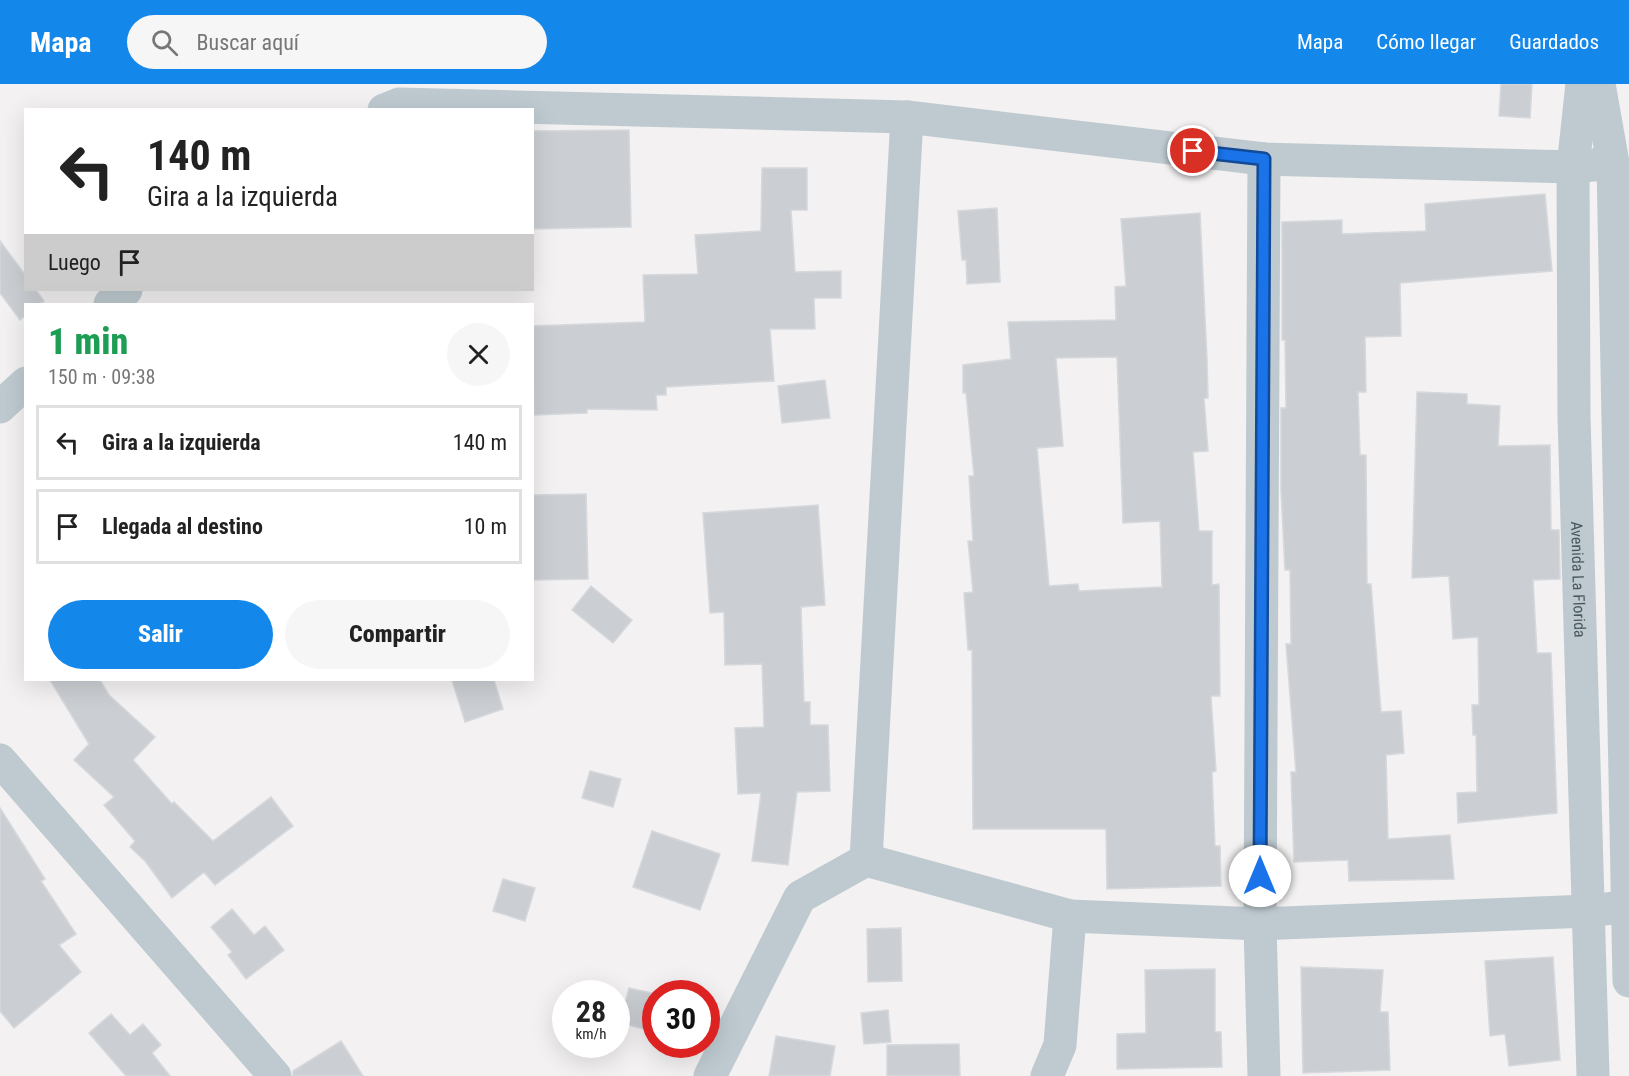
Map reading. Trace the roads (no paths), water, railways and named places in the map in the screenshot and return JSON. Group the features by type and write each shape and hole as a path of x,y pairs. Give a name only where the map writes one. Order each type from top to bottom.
{"street":[{"name":"Avenida La Florida","path":"1582,84 1573,167 1574,416 1593,1076"},
{"path":"1599,84 1612,163 1629,981"},
{"path":"395,99 908,117 1264,159 1573,167 1612,163"},
{"path":"866,860 908,117"},
{"path":"1264,159 1260,924 1264,1076"},
{"path":"111,303 125,291"},
{"path":"0,407 24,385"},
{"path":"0,760 275,1076"},
{"path":"710,1076 800,897 866,860 1070,916 1260,924 1589,910 1628,906"},
{"path":"1047,1076 1060,1045 1070,916"}]}
